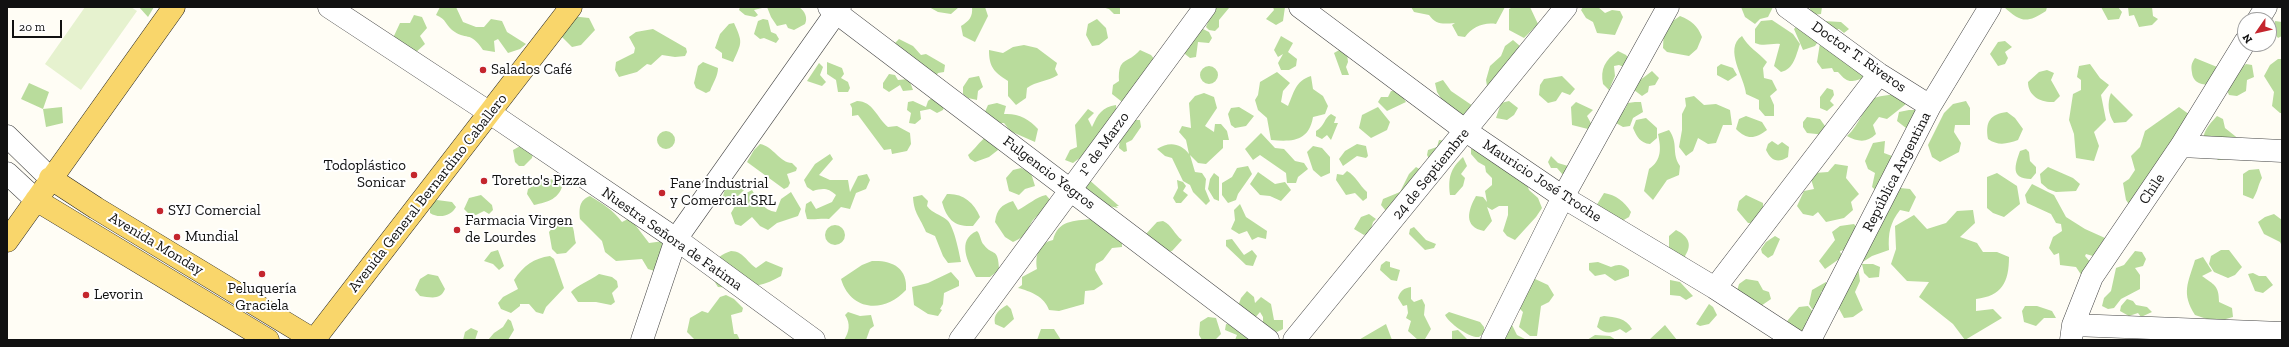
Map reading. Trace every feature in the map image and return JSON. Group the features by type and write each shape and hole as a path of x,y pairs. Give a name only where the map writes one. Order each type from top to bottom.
{"main road":[{"path":"7,241 50,178 174,7"},
{"name":"Avenida General Bernardino Caballero","path":"314,340 571,7"},
{"name":"Avenida Monday","path":"50,178 96,208 314,340"},
{"name":"Avenida Monday","path":"36,200 268,340"}],"street":[{"name":"Nuestra Señora de Fatima","path":"329,7 490,113 676,240 814,340"},
{"name":"1° de Marzo","path":"960,340 1205,7"},
{"name":"Mauricio José Troche","path":"1300,7 1466,131 1563,197 1714,288 1795,340"},
{"name":"24 de Septiembre","path":"1294,340 1566,7"},
{"path":"1492,340 1563,197 1668,7"},
{"name":"Doctor T. Riveros","path":"1787,7 1879,74 1930,106"},
{"name":"República Argentina","path":"1810,340 1930,106 1990,7"},
{"name":"Fulgencio Yegros","path":"835,9 1268,340"},
{"path":"642,340 676,240 835,9"},
{"name":"Chile","path":"2072,333 2092,277 2181,146 2239,52"},
{"path":"1714,288 1879,74"},
{"name":"Avenida Monday","path":"7,136 50,178"},
{"path":"2181,146 2282,151"},
{"name":"Avenida Monday","path":"7,173 36,200"},
{"path":"2072,333 2282,333"}],"green space":[{"path":"85,7 131,7 137,11 81,90 45,64"},
{"path":"139,7 154,7 148,17"},
{"path":"440,7 456,7 463,22 476,27 484,27 491,19 502,21 507,32 526,44 520,49 508,53 498,39 494,41 495,52 483,50 475,40 452,30 444,20 436,15"},
{"path":"740,7 766,7 754,10 758,15 755,17 745,15 739,10"},
{"path":"767,7 799,7 803,10 805,15 805,24 794,30 788,28 786,24 777,26"},
{"path":"929,7 959,7 951,14 938,12"},
{"path":"972,7 985,7 988,16 975,42 963,36 961,26 970,18"},
{"path":"1102,7 1120,7 1120,14 1114,14 1109,9"},
{"path":"1214,7 1229,8 1219,20 1219,27 1215,31 1209,30 1206,27"},
{"path":"1273,7 1285,7 1283,21 1276,25 1266,19 1274,10"},
{"path":"1411,7 1505,7 1496,24 1479,26 1471,30 1465,37 1458,36 1452,25 1455,23 1443,24 1434,21 1429,15 1414,12"},
{"path":"1513,7 1530,7 1538,24 1524,38 1509,30 1509,9"},
{"path":"1583,7 1598,7 1605,13 1612,10 1620,11 1623,17 1615,35 1597,33 1593,22 1586,18 1581,10"},
{"path":"1741,7 1773,7 1768,17 1760,19 1755,24 1745,17"},
{"path":"1809,7 1822,7 1821,14 1813,15"},
{"path":"2004,7 2047,7 2046,11 2039,15 2024,20 2015,16"},
{"path":"2101,7 2118,7 2122,12 2119,19 2108,20"},
{"path":"2128,7 2152,7 2153,16 2158,19 2152,25 2139,27 2134,15 2129,16"},
{"path":"414,15 422,17 427,28 420,36 425,44 414,54 393,38 400,23 410,23"},
{"path":"571,16 589,18 595,30 581,45 572,47 562,37"},
{"path":"1680,16 1694,24 1702,37 1697,49 1689,56 1667,52 1663,48 1664,27"},
{"path":"763,19 768,20 771,32 776,34 779,39 776,43 764,38 760,39 754,34 758,21"},
{"path":"1097,19 1106,28 1108,38 1099,45 1092,46 1086,35 1088,24"},
{"path":"1772,20 1793,34 1800,44 1792,65 1781,72 1774,66 1780,44 1761,45 1755,43 1755,29 1761,21"},
{"path":"1823,21 1841,22 1849,29 1844,33 1839,29 1832,30"},
{"path":"2277,21 2282,22 2282,36 2278,38"},
{"path":"1800,22 1822,36 1815,46 1803,50 1794,29"},
{"path":"734,23 739,35 740,46 733,62 722,58 722,53 715,48 720,34 729,24"},
{"path":"653,29 686,48 687,52 685,56 675,57 662,55 651,65 647,64 637,72 619,77 615,70 616,62 634,53 635,48 629,37 636,32"},
{"path":"1203,29 1209,32 1212,38 1209,43 1198,42 1196,57 1190,58 1183,50 1196,30"},
{"path":"1281,36 1293,43 1288,52 1297,59 1296,66 1289,70 1281,70 1278,63 1283,54 1278,57 1274,50"},
{"path":"1742,36 1744,40 1767,62 1763,68 1764,78 1772,80 1777,90 1770,96 1774,105 1774,116 1765,116 1759,109 1759,100 1746,94 1745,87 1736,64 1734,48"},
{"path":"899,39 913,46 921,55 926,54 945,65 944,72 938,73 935,78 895,43"},
{"path":"1513,40 1520,46 1488,92 1486,80 1490,66 1501,56 1505,46"},
{"path":"2005,41 2012,47 2005,52 2008,58 2005,64 1998,66 1990,54 1998,42"},
{"path":"1820,43 1849,66 1859,68 1866,78 1850,81 1845,79 1838,72 1834,72 1832,68 1822,69 1817,62"},
{"path":"1024,45 1037,48 1057,63 1055,69 1058,75 1027,88 1026,98 1016,105 1008,96 1008,81 999,75 991,65 989,50 1003,53 1013,47"},
{"path":"1341,49 1347,53 1348,62 1346,67 1349,75 1342,75 1334,53"},
{"path":"1140,50 1151,55 1158,64 1126,105 1112,94 1113,85 1119,81 1119,73 1122,64"},
{"path":"1618,51 1626,55 1630,60 1624,67 1619,65 1614,66 1615,76 1609,90 1603,84 1603,69 1607,61"},
{"path":"2195,58 2222,69 2232,77 2239,73 2240,69 2246,64 2252,65 2254,77 2247,80 2246,91 2237,96 2229,95 2225,85 2205,85 2196,81 2191,69"},
{"path":"2278,59 2282,59 2282,113 2272,106 2274,92 2264,76 2270,65"},
{"path":"703,62 718,68 710,91 706,93 696,88 694,83 698,66"},
{"path":"827,62 842,68 844,74 841,78 848,82 850,88 848,92 838,92 836,80 827,74"},
{"path":"819,63 823,67 820,75 826,82 822,86 807,81"},
{"path":"1721,64 1733,68 1737,75 1728,81 1717,75 1717,67"},
{"path":"2090,64 2100,78 2109,85 2101,95 2106,120 2094,132 2099,146 2094,161 2076,158 2074,134 2069,120 2073,94 2081,90 2081,80 2077,77 2079,66"},
{"path":"1209,66 1215,69 1218,75 1215,81 1209,84 1203,81 1200,75 1203,69"},
{"path":"2047,70 2054,73 2051,80 2060,96 2054,102 2036,98 2030,91 2029,87 2028,82 2039,72"},
{"path":"1652,71 1659,78 1655,85 1649,86 1648,92 1642,96 1634,90 1639,81"},
{"path":"1277,72 1290,83 1283,91 1281,102 1288,106 1298,84 1311,76 1313,89 1323,96 1328,106 1325,114 1313,117 1308,131 1304,135 1293,140 1271,140 1267,118 1258,110 1255,100 1258,95 1260,82"},
{"path":"889,74 895,75 898,80 909,79 913,90 903,91 900,85 889,92 883,88 883,83"},
{"path":"979,76 983,87 978,91 977,100 968,98 963,94 963,87 969,78"},
{"path":"1562,76 1575,89 1570,95 1562,92 1556,101 1548,103 1539,95 1540,85 1544,79"},
{"path":"1443,80 1451,91 1473,106 1463,115 1449,111 1437,92 1435,83"},
{"path":"29,83 49,92 43,109 21,99"},
{"path":"1827,88 1833,90 1834,95 1830,101 1834,105 1827,111 1820,108 1820,97"},
{"path":"1391,91 1399,91 1406,102 1387,111 1378,102 1381,97 1388,97"},
{"path":"1204,93 1214,97 1217,108 1205,126 1214,132 1215,124 1221,124 1227,131 1229,140 1223,140 1223,148 1206,164 1198,163 1190,155 1195,172 1202,173 1206,179 1205,189 1210,201 1206,205 1193,192 1190,185 1183,181 1172,158 1165,156 1157,149 1161,146 1174,144 1182,147 1189,154 1186,140 1179,132 1182,126 1191,128 1189,103 1195,96"},
{"path":"1900,93 1905,98 1906,104 1887,119 1879,117 1873,125 1876,134 1873,137 1862,141 1847,136 1855,127 1867,106 1875,98"},
{"path":"2111,93 2133,115 2126,122 2114,123 2112,120 2109,108"},
{"path":"1694,96 1704,105 1716,104 1730,110 1732,125 1723,125 1716,143 1708,144 1698,138 1693,151 1686,156 1679,147 1682,130 1682,114 1686,106 1685,98"},
{"path":"933,97 945,104 943,110 937,113 930,109 920,111 921,119 915,124 909,123 911,113 907,110 908,102 913,101 926,107 928,101"},
{"path":"857,101 871,107 888,127 897,126 910,133 911,144 907,151 892,154 891,149 884,150 858,115 852,116 852,108 850,104"},
{"path":"1509,101 1518,108 1514,115 1507,120 1496,118 1501,103"},
{"path":"1966,101 1970,108 1970,125 1955,125 1954,132 1961,143 1959,152 1940,162 1932,157 1928,145 1944,113 1953,104"},
{"path":"1576,102 1593,110 1587,116 1593,127 1588,129 1572,125 1571,107"},
{"path":"1641,102 1643,112 1633,118 1630,126 1623,127 1616,123 1617,112 1625,109 1628,103"},
{"path":"997,103 1006,106 1004,114 1023,117 1038,129 1035,142 1010,131 1004,123 993,123 984,114 988,105"},
{"path":"1116,105 1117,115 1081,157 1073,163 1065,160 1070,150 1077,147 1075,125 1088,109 1094,113 1088,119 1092,127 1096,118 1104,109"},
{"path":"62,107 63,123 46,127 43,109"},
{"path":"1239,107 1254,116 1246,126 1235,128 1231,125 1228,114 1231,108"},
{"path":"1378,107 1390,122 1387,130 1371,138 1359,128 1362,115"},
{"path":"2179,107 2190,115 2178,143 2168,145 2131,207 2126,200 2123,183 2129,179 2135,170 2131,156 2140,147 2145,131"},
{"path":"1917,110 1907,134 1906,128 1897,121 1899,112"},
{"path":"2007,112 2015,118 2023,129 2018,140 2003,144 1995,143 1988,139 1988,124 1996,115"},
{"path":"1331,114 1336,117 1334,123 1338,123 1331,140 1327,135 1322,139 1316,136 1316,131"},
{"path":"1746,116 1762,122 1767,130 1755,137 1747,137 1740,133 1736,129 1739,119"},
{"path":"2217,116 2223,119 2225,128 2245,144 2233,158 2218,160 2207,148 2205,143 2204,134"},
{"path":"1807,117 1820,119 1825,126 1826,135 1807,133 1803,127 1803,122"},
{"path":"1646,118 1657,128 1657,138 1650,144 1639,139 1633,128 1636,120"},
{"path":"1129,120 1140,120 1141,127 1132,140 1126,143 1127,151 1124,152 1119,148 1120,138"},
{"path":"1669,130 1674,140 1676,157 1680,166 1679,175 1667,180 1653,200 1644,191 1649,169 1656,162 1660,153 1658,134"},
{"path":"666,131 672,134 675,140 672,146 666,149 660,146 657,140 660,134"},
{"path":"1261,133 1275,148 1284,149 1295,161 1304,163 1308,169 1298,177 1296,183 1287,183 1286,173 1260,155 1253,160 1245,149"},
{"path":"987,136 997,144 998,150 989,157 975,162 970,159 968,155"},
{"path":"1439,140 1448,141 1431,163 1427,155 1428,150 1437,147"},
{"path":"1772,141 1778,145 1782,142 1789,147 1788,157 1781,160 1775,160 1770,156 1766,150 1768,144"},
{"path":"1885,141 1884,153 1900,159 1879,193 1872,187 1875,173 1868,169 1865,161 1873,143"},
{"path":"760,144 765,145 797,168 796,171 787,174 790,183 788,187 784,189 747,162 754,150"},
{"path":"1357,144 1366,146 1368,156 1366,158 1357,156 1343,166 1339,159 1345,151"},
{"path":"522,145 533,153 532,158 524,166 519,166 515,162 513,150"},
{"path":"1313,146 1322,148 1330,157 1330,173 1321,177 1313,170 1307,152"},
{"path":"1483,146 1525,180 1529,190 1538,198 1542,208 1536,217 1515,240 1507,236 1503,231 1508,215 1508,206 1499,206 1492,210 1487,207 1492,221 1484,231 1477,229 1470,222 1469,212 1476,196 1483,197 1487,202 1485,191 1492,185 1492,178 1486,172 1485,166 1478,162 1471,154 1471,149"},
{"path":"2026,149 2029,152 2030,161 2036,167 2036,173 2031,179 2020,177 2016,170 2020,151"},
{"path":"830,154 833,159 819,175 830,180 848,180 850,192 858,176 867,174 870,180 866,189 856,193 850,209 841,207 829,219 807,219 805,211 806,204 811,201 816,209 832,202 836,195 825,189 813,191 807,187 804,180 815,164"},
{"path":"1551,156 1558,163 1568,166 1563,175 1557,168 1551,168 1548,162"},
{"path":"1463,157 1467,166 1461,174 1465,178 1463,186 1455,195 1450,195 1449,184 1451,174 1455,166"},
{"path":"1835,164 1848,166 1846,178 1859,194 1851,202 1853,210 1844,218 1826,222 1818,212 1813,216 1803,214 1797,206 1804,191 1814,189 1811,179 1814,173 1828,172"},
{"path":"1248,166 1252,174 1238,194 1236,200 1228,203 1222,195 1222,183 1232,177 1237,168"},
{"path":"1416,167 1426,173 1386,211 1381,205 1383,199 1400,192 1409,174"},
{"path":"2048,167 2073,178 2080,184 2076,191 2056,192 2048,189 2041,183 2040,174"},
{"path":"1021,168 1031,173 1035,186 1025,189 1019,195 1009,191 1006,178 1013,170"},
{"path":"2259,169 2262,178 2253,199 2243,195 2243,174 2249,170"},
{"path":"1347,171 1353,175 1367,192 1367,198 1363,201 1355,193 1346,195 1336,180 1337,174 1343,175"},
{"path":"1258,172 1275,184 1285,182 1291,190 1281,201 1270,196 1260,195 1250,184"},
{"path":"1214,173 1219,177 1219,201 1214,199 1208,189 1210,179"},
{"path":"1997,173 2017,186 2020,204 2004,217 1993,213 1987,208 1987,177"},
{"path":"547,178 563,183 559,193 553,199 534,205 527,194 528,189 537,184 540,179"},
{"path":"1087,178 1119,206 1116,206 1118,208 1104,205 1082,192"},
{"path":"734,180 744,190 738,196 733,196 728,204 722,201 723,194 727,186"},
{"path":"1177,180 1183,182 1186,186 1183,191 1188,195 1181,203 1176,203 1173,198 1178,188"},
{"path":"2032,184 2054,195 2066,217 2085,229 2105,238 2093,256 2086,254 2085,256 2092,264 2082,276 2076,267 2060,265 2059,253 2054,255 2049,248 2053,237 2062,231 2061,224 2056,223 2051,214 2027,203 2025,195"},
{"path":"1900,188 1910,189 1916,197 1909,212 1900,210 1894,219 1889,233 1889,250 1872,256 1858,265 1883,199"},
{"path":"752,190 764,207 776,212 781,199 791,192 801,209 798,216 777,223 768,230 760,226 752,217 741,226 735,224 731,213 741,196"},
{"path":"1604,193 1612,195 1623,202 1631,212 1629,217 1622,221 1596,206"},
{"path":"947,194 958,195 971,203 980,217 973,226 957,224 949,218 942,202"},
{"path":"481,195 492,205 493,210 489,214 484,211 476,215 469,214 464,209 469,198"},
{"path":"922,195 928,201 927,206 929,209 950,223 961,262 948,263 943,256 935,236 926,232 916,212 913,197"},
{"path":"1046,195 1052,202 1033,220 1026,233 1013,242 1005,237 995,222 1000,208 1013,201 1018,210 1035,199"},
{"path":"1746,195 1763,203 1763,223 1748,223 1737,210 1739,201"},
{"path":"590,196 611,211 622,222 630,218 649,243 664,241 658,272 648,269 642,259 616,261 605,252 602,241 580,219 580,205"},
{"path":"437,200 452,202 456,207 451,213 444,216 433,215 430,213 431,207 433,202"},
{"path":"1240,204 1246,217 1267,231 1266,239 1258,237 1252,240 1247,231 1239,234 1231,229 1235,220 1234,210"},
{"path":"1973,210 1975,223 1960,237 1977,243 1983,252 1997,252 2009,257 2009,266 2008,274 1998,291 1992,295 1976,299 1976,311 1993,309 2002,318 1965,340 1953,324 1919,297 1929,282 1907,281 1891,264 1896,249 1895,226 1914,215 1927,229 1946,223 1957,211"},
{"path":"1369,214 1376,219 1373,222 1370,232 1364,235 1354,229 1361,217"},
{"path":"2274,214 2282,220 2282,246 2280,242 2264,234 2258,222 2265,217"},
{"path":"1091,219 1122,239 1122,247 1112,248 1103,260 1096,264 1095,270 1103,284 1094,290 1085,291 1084,304 1059,311 1049,310 1041,298 1018,288 1022,285 1022,277 1037,269 1037,255 1041,247 1053,240 1055,233 1063,225 1073,221"},
{"path":"563,220 570,223 572,226 576,243 566,253 557,254 552,249 549,232 555,225"},
{"path":"1163,221 1169,225 1182,240 1172,251 1162,253 1145,235 1157,222"},
{"path":"1854,224 1859,230 1849,249 1840,251 1842,257 1825,269 1819,261 1835,240 1832,232 1840,226"},
{"path":"831,225 839,225 845,231 845,239 839,245 831,245 825,239 825,231"},
{"path":"1414,227 1426,240 1436,244 1434,248 1425,250 1409,234 1410,229"},
{"path":"1676,230 1684,235 1688,241 1689,248 1685,256 1687,259 1669,263 1669,236"},
{"path":"977,231 987,249 994,253 998,258 999,270 990,277 976,277 967,259 965,246 967,240"},
{"path":"1775,236 1780,239 1773,255 1768,258 1762,253 1761,249 1766,242"},
{"path":"1232,239 1244,255 1252,250 1257,256 1253,266 1246,265 1226,246 1226,240"},
{"path":"498,250 504,266 499,270 493,264 484,261 491,252"},
{"path":"2221,250 2229,250 2242,267 2235,275 2228,278 2214,272 2209,264 2211,256"},
{"path":"731,251 735,251 742,255 756,268 766,261 783,268 781,276 766,283 751,287 718,287 712,275 713,265 720,257"},
{"path":"2135,251 2142,252 2146,259 2143,266 2135,268 2140,275 2140,289 2121,299 2114,308 2108,309 2102,306 2104,298 2111,291 2116,268 2124,265"},
{"path":"550,256 554,259 564,288 546,307 543,314 536,312 529,304 520,304 520,306 511,313 501,309 498,303 503,297 518,289 514,280 521,271 534,261"},
{"path":"2203,257 2212,271 2202,276 2217,289 2219,302 2232,308 2233,317 2226,319 2222,324 2195,315 2188,300 2188,282 2195,260"},
{"path":"872,261 886,262 897,266 904,276 906,290 888,303 869,306 852,298 841,279 862,265"},
{"path":"1386,261 1390,262 1390,267 1400,270 1397,281 1391,280 1380,270 1381,265"},
{"path":"1598,262 1611,267 1618,265 1623,266 1629,270 1629,276 1615,281 1605,274 1595,276 1589,270 1589,263"},
{"path":"1862,264 1873,264 1880,267 1879,277 1869,278 1864,273"},
{"path":"1858,267 1860,281 1855,292 1863,310 1853,317 1844,318 1837,305"},
{"path":"951,272 959,281 959,286 944,293 943,304 940,309 942,310 938,316 928,314 914,305 912,287 928,283"},
{"path":"2253,273 2259,276 2266,276 2273,285 2263,293 2255,291 2248,274"},
{"path":"428,274 438,276 445,289 438,297 420,296 415,290 420,279"},
{"path":"599,274 612,277 617,281 618,287 612,293 615,302 611,305 596,302 578,302 571,292"},
{"path":"1533,278 1548,285 1554,295 1549,302 1541,306 1537,336 1530,336 1519,327 1523,312 1518,307"},
{"path":"1746,279 1758,281 1763,290 1769,292 1771,299 1758,308 1737,291 1739,284"},
{"path":"1670,280 1680,282 1693,296 1686,300 1680,296 1670,295"},
{"path":"1826,282 1828,288 1821,292 1821,302 1819,307 1812,309 1809,304 1812,290"},
{"path":"1411,287 1411,299 1414,302 1422,299 1425,305 1424,315 1431,329 1425,339 1418,340 1408,331 1411,321 1406,318 1408,313 1407,305 1403,306 1398,298 1403,290"},
{"path":"1247,291 1254,297 1255,303 1261,297 1271,304 1274,320 1283,320 1283,329 1277,332 1263,324 1263,317 1260,312 1254,319 1237,309 1241,298"},
{"path":"726,295 734,299 743,308 742,312 731,315 734,334 737,334 740,340 695,340 687,332 690,318 702,311 708,313 720,297"},
{"path":"2127,299 2133,301 2136,305 2147,307 2152,312 2141,317 2138,313 2129,316 2120,311 2121,306"},
{"path":"1709,304 1713,307 1717,315 1709,324 1700,326 1696,324"},
{"path":"1007,305 1011,309 1014,319 1004,328 995,324 995,318 999,311"},
{"path":"1808,306 1815,314 1806,322 1809,330 1806,337 1784,328 1788,320 1799,307"},
{"path":"2025,306 2037,306 2052,311 2056,318 2044,318 2036,326 2024,322 2022,311"},
{"path":"848,312 860,316 871,315 874,326 870,329 866,340 844,340 849,328 845,315"},
{"path":"1449,312 1480,322 1484,327 1484,333 1479,337 1475,337 1465,333 1447,318 1445,315"},
{"path":"1604,316 1623,320 1630,325 1632,329 1626,333 1620,329 1614,332 1605,332 1597,327 1600,317"},
{"path":"1208,317 1216,318 1221,334 1215,340 1202,340 1199,335 1200,322"},
{"path":"508,319 511,321 514,330 508,340 488,340 494,333 503,327"},
{"path":"1226,324 1234,325 1249,336 1247,340 1235,340 1237,335 1225,330"},
{"path":"1386,324 1392,340 1359,340 1362,338"},
{"path":"1512,325 1517,335 1527,340 1491,340"},
{"path":"1665,325 1677,340 1649,340"},
{"path":"471,328 478,331 475,340 463,340 465,332"},
{"path":"1041,329 1054,329 1061,340 1037,340"},
{"path":"1458,330 1468,340 1452,340 1452,331"},
{"path":"1595,335 1610,336 1616,340 1587,340"}],"place":[{"name":"Salados Café","path":"483,70"},
{"name":"Todoplástico Sonicar","path":"414,175"},
{"name":"Toretto's Pizza","path":"484,181"},
{"name":"Fane Industrial y Comercial SRL","path":"662,193"},
{"name":"SYJ Comercial","path":"160,211"},
{"name":"Farmacia Virgen de Lourdes","path":"457,230"},
{"name":"Mundial","path":"177,237"},
{"name":"Peluquería Graciela","path":"262,274"},
{"name":"Levorin","path":"86,295"}]}
